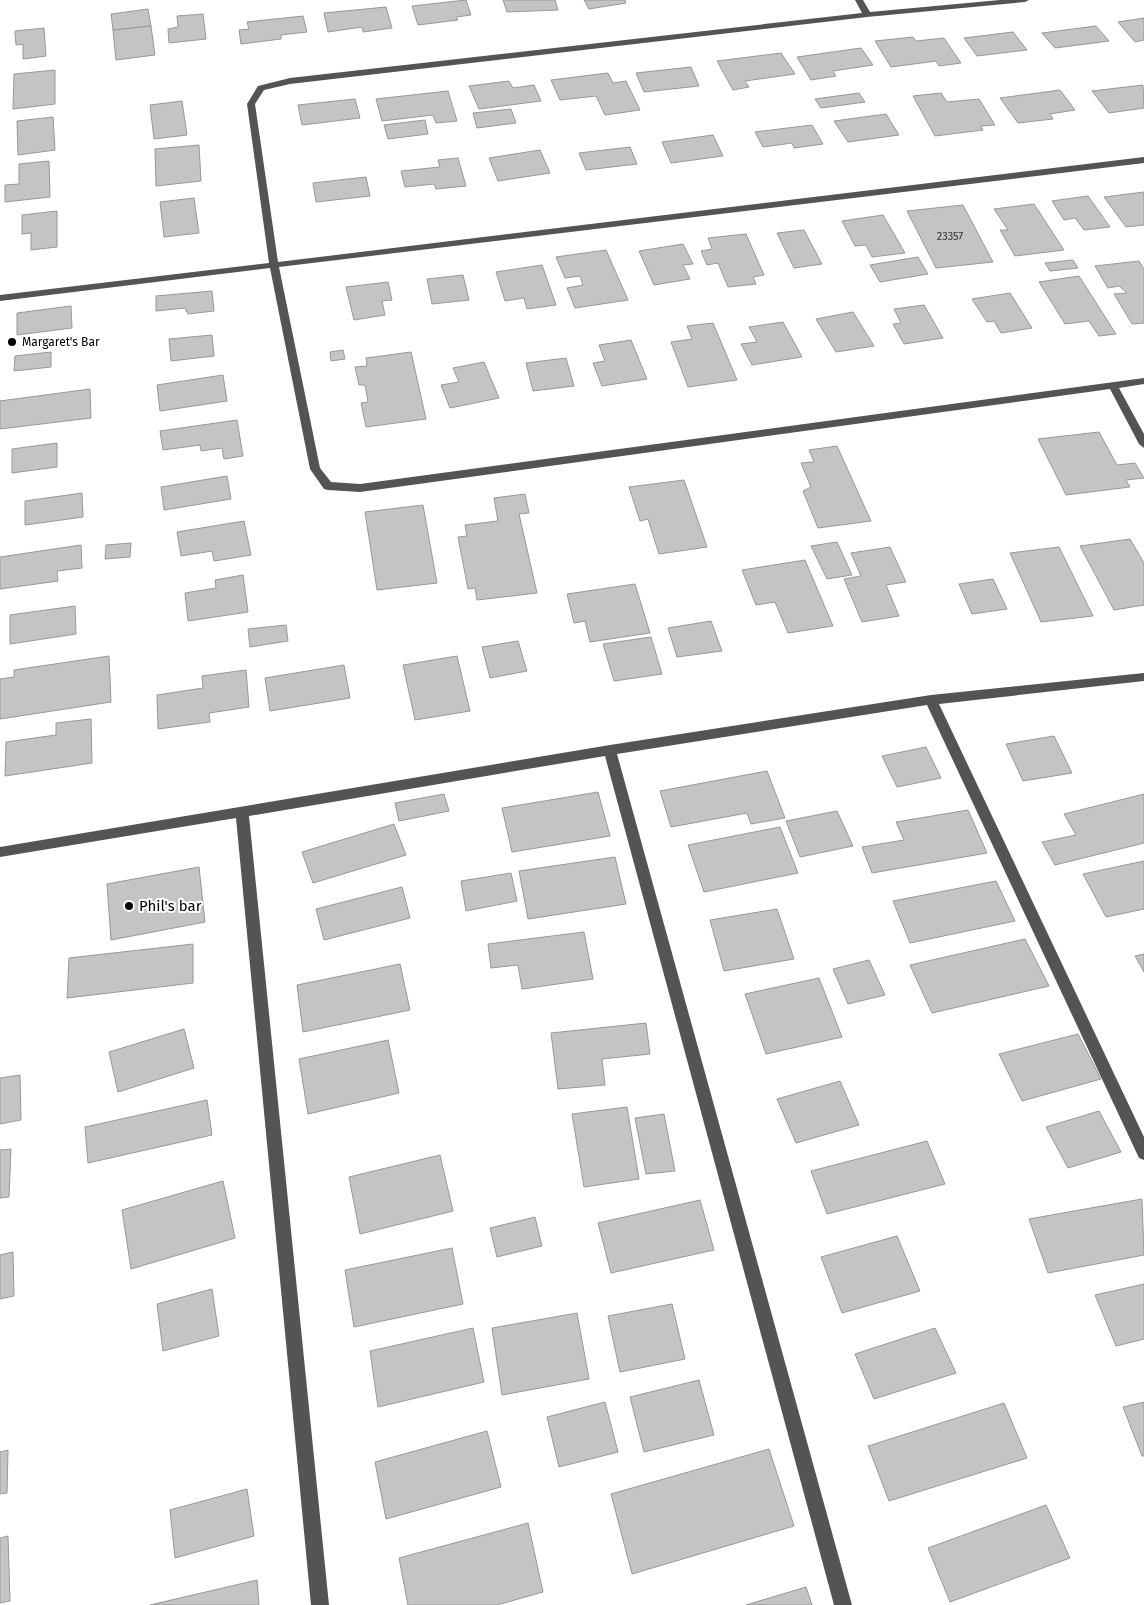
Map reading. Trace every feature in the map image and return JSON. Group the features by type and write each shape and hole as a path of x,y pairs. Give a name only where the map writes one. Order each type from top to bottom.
{"street":[{"path":"859,0 867,15"},
{"path":"1025,0 867,15 290,81 262,88 251,104 274,266 315,469 328,486 360,488 1144,381"},
{"path":"0,298 1144,160"},
{"path":"1113,385 1144,444"},
{"path":"0,852 610,750 931,700 1144,677"},
{"path":"931,700 1144,1153"},
{"path":"610,750 843,1605"},
{"path":"242,811 320,1605"}],"building":[{"path":"466,0 471,15 456,17 458,20 418,25 412,6"},
{"path":"503,0 555,0 558,10 507,12"},
{"path":"584,0 625,0 626,3 589,9"},
{"path":"386,7 392,28 363,32 362,27 328,32 324,13"},
{"path":"148,9 151,26 113,30 111,14"},
{"path":"203,14 206,39 169,43 168,29 178,27 177,16"},
{"path":"303,16 307,32 281,35 281,39 241,44 239,30 249,29 247,22"},
{"path":"1144,18 1144,40 1135,42 1118,22"},
{"path":"151,26 155,55 116,60 113,30"},
{"path":"1096,26 1109,41 1055,48 1042,33"},
{"path":"44,28 46,56 23,59 23,44 16,45 15,31"},
{"path":"1013,32 1027,50 977,56 964,38"},
{"path":"913,37 916,41 944,38 961,63 939,66 936,61 891,67 875,41"},
{"path":"861,48 873,65 833,71 836,76 811,80 797,57"},
{"path":"781,53 795,74 745,81 749,87 733,90 717,61"},
{"path":"691,67 699,86 644,92 636,73"},
{"path":"55,70 55,104 13,109 14,74"},
{"path":"608,73 613,83 626,81 640,110 605,115 596,96 560,100 551,80"},
{"path":"509,81 513,88 534,85 541,101 479,109 469,86"},
{"path":"1143,85 1144,108 1109,113 1092,91"},
{"path":"1060,90 1075,110 1050,114 1053,119 1018,123 1000,98"},
{"path":"448,91 457,121 436,123 433,115 382,121 376,99"},
{"path":"859,93 865,102 821,108 815,99"},
{"path":"941,93 947,102 979,99 995,125 981,126 983,130 935,136 913,96"},
{"path":"355,99 360,118 302,125 298,105"},
{"path":"182,101 187,135 154,139 150,105"},
{"path":"511,109 516,123 477,128 473,113"},
{"path":"886,114 899,135 848,142 834,121"},
{"path":"53,117 55,150 18,155 17,121"},
{"path":"425,120 428,134 388,139 384,125"},
{"path":"812,125 823,144 794,148 792,143 763,147 755,132"},
{"path":"713,135 723,156 671,163 662,142"},
{"path":"199,145 201,181 156,186 155,149"},
{"path":"630,147 637,164 586,170 579,153"},
{"path":"540,150 550,173 498,181 489,158"},
{"path":"458,158 466,186 436,189 434,184 405,187 401,171 440,167 438,160"},
{"path":"49,161 50,197 5,202 5,185 19,184 19,164"},
{"path":"366,177 370,196 316,202 313,183"},
{"path":"1144,192 1144,225 1126,227 1104,197"},
{"path":"1088,196 1110,227 1084,230 1075,218 1064,220 1052,201"},
{"path":"194,198 199,233 164,237 160,202"},
{"path":"1034,204 1064,250 1015,256 1000,230 1008,230 994,209"},
{"path":"963,205 993,262 936,268 907,211"},
{"path":"57,211 57,247 31,250 31,233 22,234 22,215"},
{"path":"883,215 905,253 872,257 866,245 855,246 842,221"},
{"path":"804,230 822,264 794,268 777,233"},
{"path":"746,234 764,275 753,277 756,284 728,287 718,263 707,265 701,251 712,249 708,238"},
{"path":"683,244 693,264 683,265 690,279 654,285 639,251"},
{"path":"606,250 628,300 575,308 567,288 583,285 580,276 565,278 556,257"},
{"path":"918,257 928,274 880,282 870,265"},
{"path":"1073,260 1078,268 1050,271 1045,263"},
{"path":"1139,261 1144,269 1144,323 1132,324 1114,294 1127,293 1119,286 1108,288 1095,266"},
{"path":"542,265 556,305 527,309 524,298 505,301 496,272"},
{"path":"463,275 469,300 432,304 427,279"},
{"path":"1079,276 1116,334 1099,336 1089,321 1065,324 1039,282"},
{"path":"388,282 392,300 382,301 385,315 354,320 346,287"},
{"path":"212,291 214,311 188,314 185,308 156,311 156,296"},
{"path":"1010,293 1032,328 1001,333 994,321 987,322 972,299"},
{"path":"924,305 943,338 904,344 893,324 901,323 894,309"},
{"path":"71,306 72,328 17,335 17,313"},
{"path":"853,312 874,346 836,352 816,319"},
{"path":"783,322 802,357 752,365 741,344 757,342 749,327"},
{"path":"713,323 737,380 688,387 671,342 692,339 687,326"},
{"path":"212,335 214,356 171,361 169,339"},
{"path":"631,340 647,379 602,386 593,363 605,361 599,345"},
{"path":"343,350 345,359 331,361 330,352"},
{"path":"51,352 51,367 14,371 15,356"},
{"path":"411,352 426,419 366,427 361,403 368,402 365,385 359,385 355,367 367,366 366,358"},
{"path":"566,358 574,386 533,391 526,363"},
{"path":"484,362 499,398 450,408 441,385 459,382 453,368"},
{"path":"223,375 227,401 160,411 157,385"},
{"path":"90,389 91,418 0,429 0,401"},
{"path":"237,420 243,456 224,459 222,448 201,451 200,445 163,450 160,431"},
{"path":"1099,432 1117,465 1135,463 1144,478 1126,480 1130,487 1066,495 1038,439"},
{"path":"57,443 57,467 12,473 12,449"},
{"path":"837,446 871,521 818,528 803,491 811,487 801,463 814,462 809,450"},
{"path":"227,476 231,499 164,510 161,487"},
{"path":"684,480 707,547 659,554 648,519 640,521 629,487"},
{"path":"82,493 83,517 25,525 25,501"},
{"path":"525,494 529,513 519,514 537,593 477,600 475,588 468,589 458,537 467,536 465,525 498,521 494,498"},
{"path":"423,505 437,583 377,590 365,512"},
{"path":"244,521 251,555 214,561 212,551 181,556 177,532"},
{"path":"1130,539 1144,563 1144,605 1114,610 1080,546"},
{"path":"837,542 852,575 827,579 811,546"},
{"path":"131,543 130,557 105,559 106,545"},
{"path":"81,545 82,568 57,571 58,581 0,589 0,557"},
{"path":"890,547 906,582 886,585 899,616 862,622 844,579 861,576 851,553"},
{"path":"1059,547 1093,616 1041,622 1010,553"},
{"path":"805,560 833,626 788,633 775,602 756,605 742,570"},
{"path":"243,575 248,612 188,621 185,593 216,588 215,580"},
{"path":"993,579 1007,609 972,614 959,584"},
{"path":"635,584 650,633 590,642 585,621 574,623 567,594"},
{"path":"75,606 76,634 10,644 10,615"},
{"path":"711,621 722,651 677,657 668,628"},
{"path":"286,625 288,641 250,647 248,629"},
{"path":"651,637 662,674 614,681 603,644"},
{"path":"518,641 527,671 490,678 482,647"},
{"path":"109,656 111,702 0,719 0,679 14,677 14,670"},
{"path":"457,656 470,711 415,720 403,665"},
{"path":"344,665 350,698 270,711 265,678"},
{"path":"246,670 249,707 209,713 210,722 158,729 157,695 203,688 202,676"},
{"path":"91,719 92,763 5,776 6,742 56,735 56,723"},
{"path":"1054,736 1072,773 1023,781 1006,744"},
{"path":"926,747 941,778 897,787 882,756"},
{"path":"767,771 785,818 751,824 747,813 671,827 660,791"},
{"path":"598,792 610,836 512,852 502,808"},
{"path":"444,794 449,811 399,821 395,803"},
{"path":"1144,794 1144,843 1055,865 1042,842 1076,835 1064,814"},
{"path":"968,810 987,853 872,873 862,847 904,840 896,822"},
{"path":"837,811 853,846 800,857 786,821"},
{"path":"394,824 406,855 313,883 302,852"},
{"path":"780,827 798,873 704,892 688,845"},
{"path":"615,857 626,904 528,919 519,871"},
{"path":"1144,861 1144,909 1106,917 1083,874"},
{"path":"199,867 205,922 111,940 107,884"},
{"path":"511,873 517,901 466,911 461,881"},
{"path":"996,881 1015,921 910,943 893,901"},
{"path":"402,887 410,918 324,940 316,909"},
{"path":"777,909 794,959 724,971 710,920"},
{"path":"584,932 593,979 522,989 518,965 491,968 488,944"},
{"path":"1025,939 1049,986 932,1013 910,965"},
{"path":"193,944 193,983 67,998 69,958"},
{"path":"1144,954 1144,972 1135,956"},
{"path":"869,960 885,995 848,1004 833,969"},
{"path":"400,964 410,1010 303,1032 297,985"},
{"path":"819,978 842,1037 766,1054 745,994"},
{"path":"646,1023 650,1054 602,1059 605,1085 558,1089 551,1033"},
{"path":"184,1029 194,1068 118,1092 109,1052"},
{"path":"1078,1034 1101,1079 1022,1101 999,1054"},
{"path":"388,1040 399,1093 308,1114 299,1059"},
{"path":"20,1075 21,1120 0,1124 0,1078"},
{"path":"840,1081 859,1125 796,1143 777,1099"},
{"path":"207,1100 212,1135 88,1163 85,1127"},
{"path":"627,1107 639,1179 584,1187 572,1114"},
{"path":"1099,1111 1121,1152 1068,1168 1046,1127"},
{"path":"664,1114 675,1171 646,1174 635,1118"},
{"path":"927,1141 945,1184 827,1214 811,1171"},
{"path":"11,1149 9,1197 0,1198 0,1150"},
{"path":"440,1155 453,1211 360,1234 349,1177"},
{"path":"223,1181 235,1238 131,1269 122,1210"},
{"path":"1142,1199 1144,1255 1048,1273 1029,1219"},
{"path":"700,1200 714,1250 611,1273 598,1223"},
{"path":"535,1217 542,1246 497,1257 490,1228"},
{"path":"897,1236 920,1291 842,1313 821,1257"},
{"path":"452,1248 463,1304 354,1327 345,1270"},
{"path":"13,1252 14,1296 0,1299 0,1255"},
{"path":"1144,1284 1144,1339 1116,1346 1095,1295"},
{"path":"212,1289 219,1336 163,1351 157,1304"},
{"path":"672,1304 685,1359 620,1372 608,1316"},
{"path":"577,1313 589,1379 502,1395 492,1328"},
{"path":"473,1328 484,1382 378,1407 370,1351"},
{"path":"935,1328 956,1373 874,1399 855,1354"},
{"path":"699,1380 714,1435 644,1452 630,1397"},
{"path":"605,1402 618,1452 559,1467 547,1417"},
{"path":"1144,1402 1144,1456 1142,1456 1123,1407"},
{"path":"1004,1403 1027,1458 889,1501 868,1446"},
{"path":"487,1431 501,1487 386,1519 375,1462"},
{"path":"769,1449 794,1526 632,1574 611,1494"},
{"path":"8,1450 7,1493 0,1494 0,1452"},
{"path":"247,1489 254,1536 175,1558 170,1510"},
{"path":"1046,1505 1070,1558 950,1602 928,1548"},
{"path":"528,1523 543,1592 497,1605 408,1605 399,1558"},
{"path":"8,1536 10,1601 0,1603 0,1538"},
{"path":"257,1580 259,1605 150,1605"},
{"path":"806,1587 812,1605 746,1605"}],"place":[{"name":"Margaret's Bar","path":"12,342"},
{"name":"Phil's bar","path":"129,906"}]}
